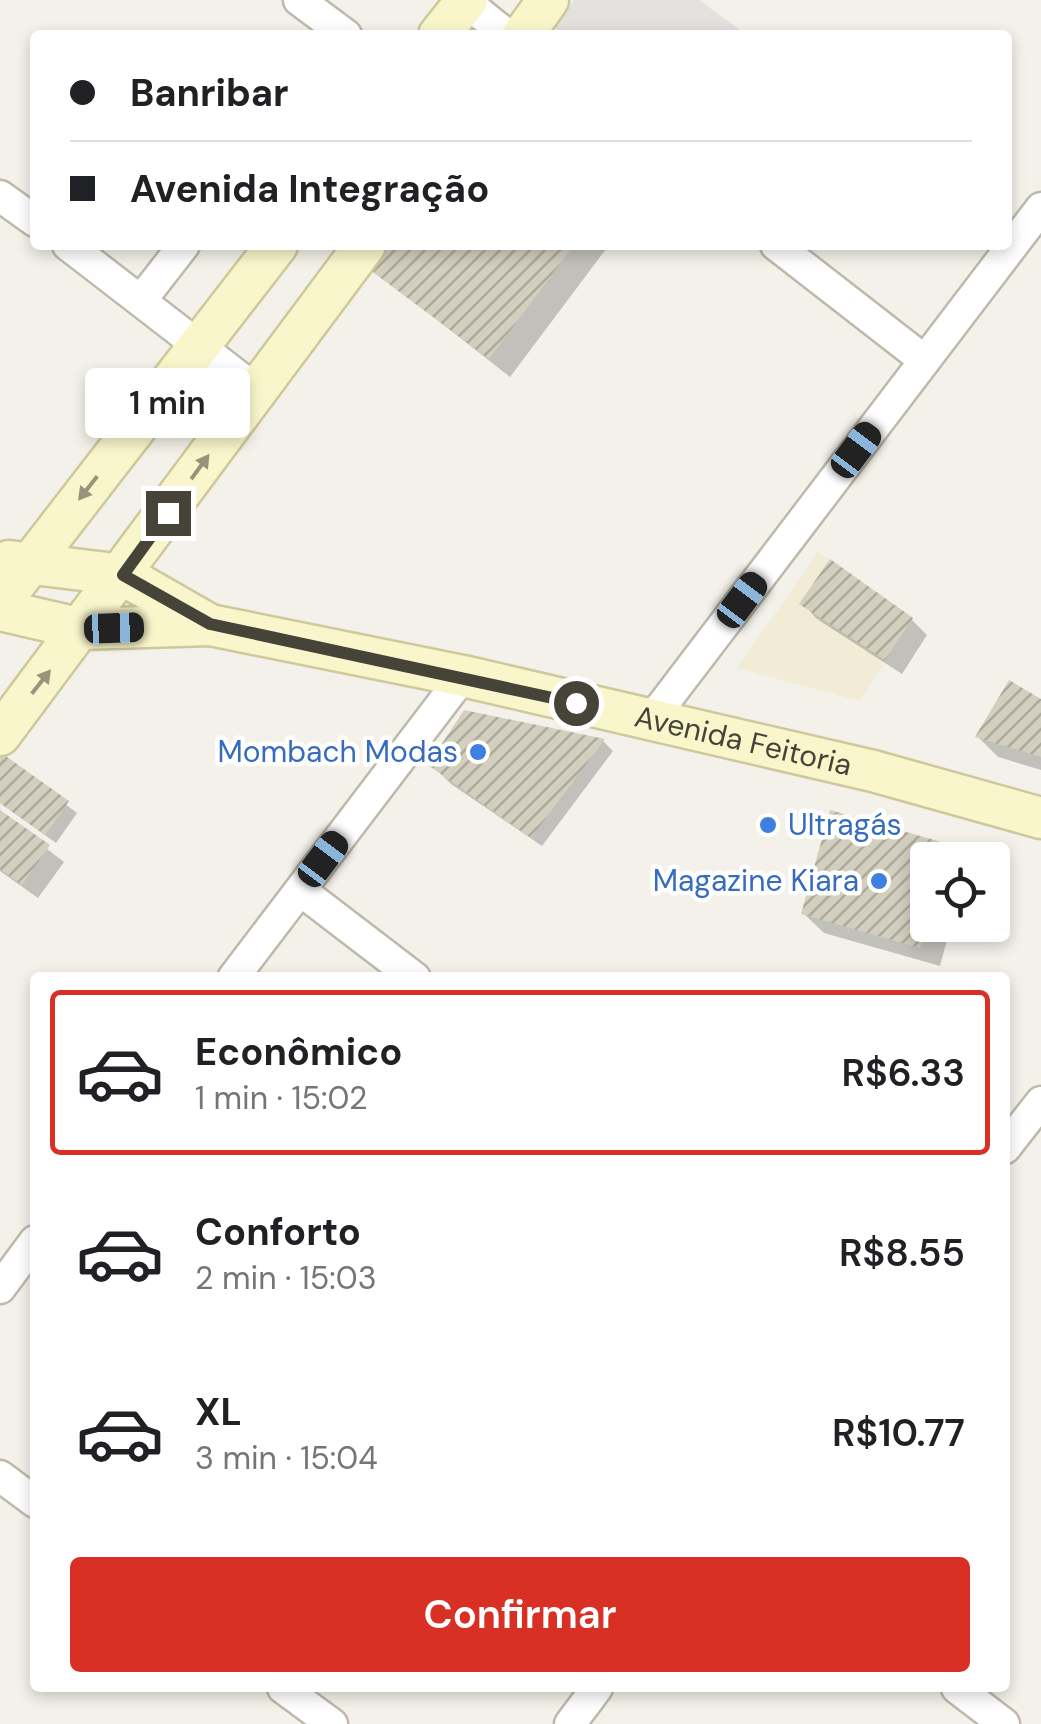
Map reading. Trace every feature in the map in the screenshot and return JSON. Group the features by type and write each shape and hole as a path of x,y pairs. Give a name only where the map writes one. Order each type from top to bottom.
{"main road":[{"path":"527,30 548,0"},
{"path":"443,30 467,1"},
{"path":"0,606 15,561 199,346 272,250"},
{"path":"0,735 123,575 361,250"},
{"name":"Avenida Feitoria","path":"15,561 123,575 210,624"},
{"name":"Avenida Feitoria","path":"0,606 82,629 210,624 462,676 873,771 1041,818"}],"street":[{"path":"299,0 339,30"},
{"path":"467,1 501,30"},
{"path":"0,196 30,217"},
{"path":"1012,246 1041,208"},
{"path":"75,250 256,390"},
{"path":"142,299 180,250"},
{"path":"782,250 924,360"},
{"path":"651,720 1009,250"},
{"path":"238,972 462,676"},
{"path":"300,890 407,972"},
{"path":"1010,1142 1041,1102"},
{"path":"0,1288 30,1248"},
{"path":"0,1476 30,1498"},
{"path":"288,1692 332,1724"},
{"path":"570,1724 594,1692"},
{"path":"962,1692 1004,1724"}],"shaded area":[{"path":"574,0 699,0 740,30 558,30 554,27"},
{"path":"818,552 913,618 860,701 737,668"}],"building":[{"path":"373,250 570,250 489,359 362,264"},
{"path":"830,559 913,618 885,660 799,604"},
{"path":"1009,680 1041,699 1041,757 975,737"},
{"path":"464,710 605,739 531,838 428,765"},
{"path":"0,752 69,801 45,835 0,803"},
{"path":"0,810 50,845 22,885 0,869"},
{"path":"830,810 941,842 910,842 910,942 922,942 920,948 801,914"}],"place":[{"name":"Mombach Modas","path":"478,752"},
{"name":"Ultragás","path":"768,825"},
{"name":"Magazine Kiara","path":"879,881"}],"route":[{"path":"168,513 123,575 210,624 576,703"}]}
